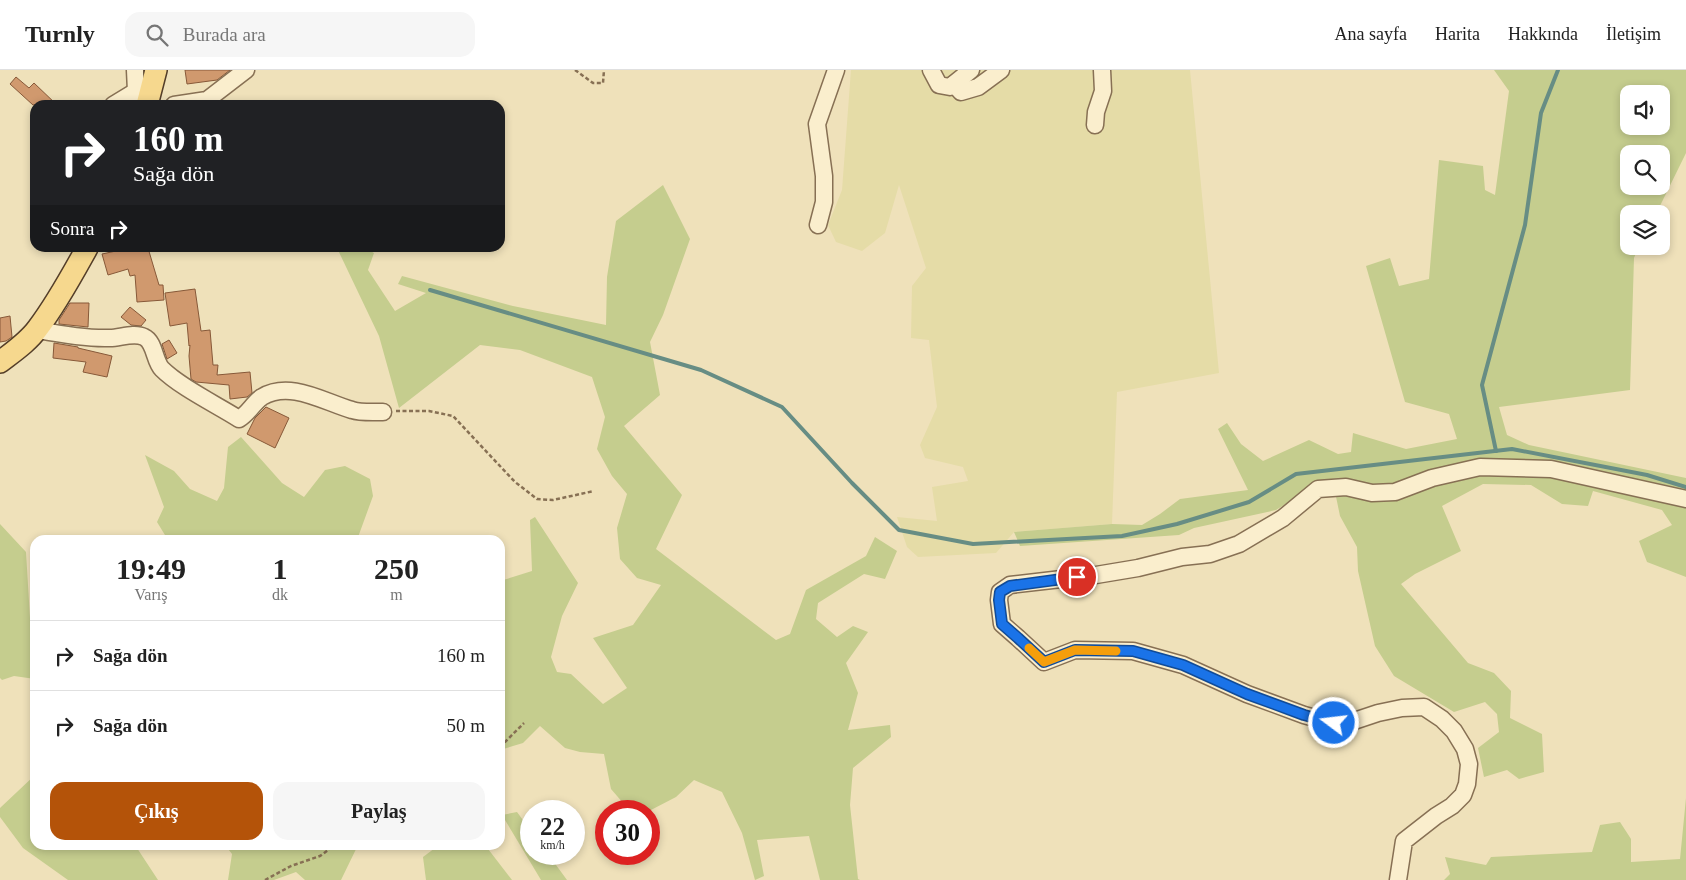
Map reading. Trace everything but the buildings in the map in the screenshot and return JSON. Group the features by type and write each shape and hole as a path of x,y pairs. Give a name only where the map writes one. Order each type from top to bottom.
{"main road":[{"path":"138,100 156,70"},
{"path":"0,362 38,330 65,289 85,252"}],"street":[{"path":"135,70 138,100"},
{"path":"207,100 246,70"},
{"path":"818,225 824,202 824,176 817,124 836,70"},
{"path":"931,70 939,85 950,87 971,70"},
{"path":"954,84 961,92 978,88 1001,70"},
{"path":"1094,125 1103,91 1102,70"},
{"path":"38,330 108,338 135,335 144,337 150,342 161,368 178,382 239,419 247,414 261,398 277,392 298,391 354,411 383,412"},
{"path":"1398,880 1404,841 1452,806 1463,795 1467,784 1468,764 1465,749 1454,731 1442,719 1424,707 1402,708 1354,721 1334,723 1304,715 1247,694 1183,665 1133,651 1075,650 1044,662 1002,624 1000,592 1010,586 1096,575 1138,568 1182,557 1210,554 1239,544 1283,518 1318,489 1346,487 1372,493 1395,492 1432,478 1480,467 1551,469 1686,499"}],"path":[{"path":"575,70 593,83 602,83 604,70"},
{"path":"383,412 405,410 429,411 452,416 515,482 537,499 553,500 594,491"},
{"path":"505,742 524,723"},
{"path":"266,880 291,866 320,856 328,850"}],"shaded area":[{"path":"851,70 1190,70 1219,373 1117,392 1112,524 1014,532 996,553 918,557 907,547 897,517 937,521 932,487 968,481 963,467 925,458 920,445 937,407 929,340 911,338 912,286 926,268 899,185 885,233 862,251 836,242 828,225 842,190"}],"green space":[{"path":"1494,70 1686,70 1686,153 1670,186 1670,145 1620,145 1620,195 1665,195 1660,205 1620,205 1620,255 1635,255 1630,390 1499,407 1507,435 1529,445 1686,478 1686,577 1647,562 1639,541 1672,525 1662,510 1593,491 1588,506 1562,504 1531,485 1483,484 1442,506 1461,551 1415,574 1401,584 1468,663 1494,673 1511,691 1510,718 1542,734 1544,772 1519,779 1507,770 1484,777 1478,748 1499,732 1497,714 1485,702 1454,712 1394,676 1375,646 1358,571 1357,547 1340,516 1333,482 1311,488 1276,510 1194,528 1179,535 1020,546 1014,532 1112,524 1142,525 1180,499 1248,490 1218,429 1227,423 1241,444 1263,461 1309,440 1338,454 1351,452 1353,433 1406,449 1457,439 1449,414 1405,402 1366,266 1390,258 1399,286 1429,279 1439,160 1483,166 1485,190 1495,195 1509,91"},
{"path":"663,185 690,239 663,315 650,342 660,395 624,426 682,495 656,549 776,640 790,634 806,590 866,556 875,537 897,551 885,579 864,574 818,603 816,619 837,637 853,626 868,632 846,663 858,693 848,730 890,725 891,737 853,768 850,805 858,879 860,880 820,880 809,836 757,840 764,876 755,880 742,833 722,792 694,780 676,797 660,805 660,800 620,800 611,789 604,754 580,752 565,748 540,726 523,743 505,748 505,579 532,571 530,520 535,517 578,583 562,616 551,657 557,672 571,674 603,704 627,688 593,638 633,625 661,585 637,578 620,559 617,528 627,494 612,476 597,449 605,417 592,377 520,350 480,345 399,408 379,336 339,252 374,253 368,270 395,311 426,293 398,284 402,276 513,306 606,325 607,277 616,221"},
{"path":"241,437 282,483 304,497 325,470 345,466 370,479 373,496 359,535 165,535 157,522 164,507 145,455 174,471 190,489 217,501 224,488 228,447"},
{"path":"0,524 26,552 30,618 30,678 14,676 2,680 0,678"},
{"path":"30,780 30,850 138,850 158,880 68,880 23,848 0,817 0,808"},
{"path":"1686,798 1686,880 1444,880 1450,874 1445,857 1486,865 1491,857 1592,852 1600,825 1620,822 1631,839 1631,862 1680,859"},
{"path":"517,812 520,816 520,845 505,820 505,814"},
{"path":"229,850 356,850 341,880 305,880 296,872 274,880 228,880 232,854"},
{"path":"432,850 489,850 512,880 426,880 423,857"},
{"path":"532,865 556,865 567,880 541,880"}],"waterway":[{"path":"1496,451 1482,385 1525,225 1541,113 1558,70"},
{"path":"430,290 701,370 782,407 852,483 899,530 973,544 1122,536 1177,524 1249,502 1296,474 1512,449 1647,475 1686,487"}],"slow traffic":[{"path":"1029,648 1044,662 1075,650 1116,651"}],"route":[{"path":"1077,577 1010,586 1000,592 1002,624 1044,662 1075,650 1133,651 1183,665 1247,694 1304,715 1334,723"}]}
